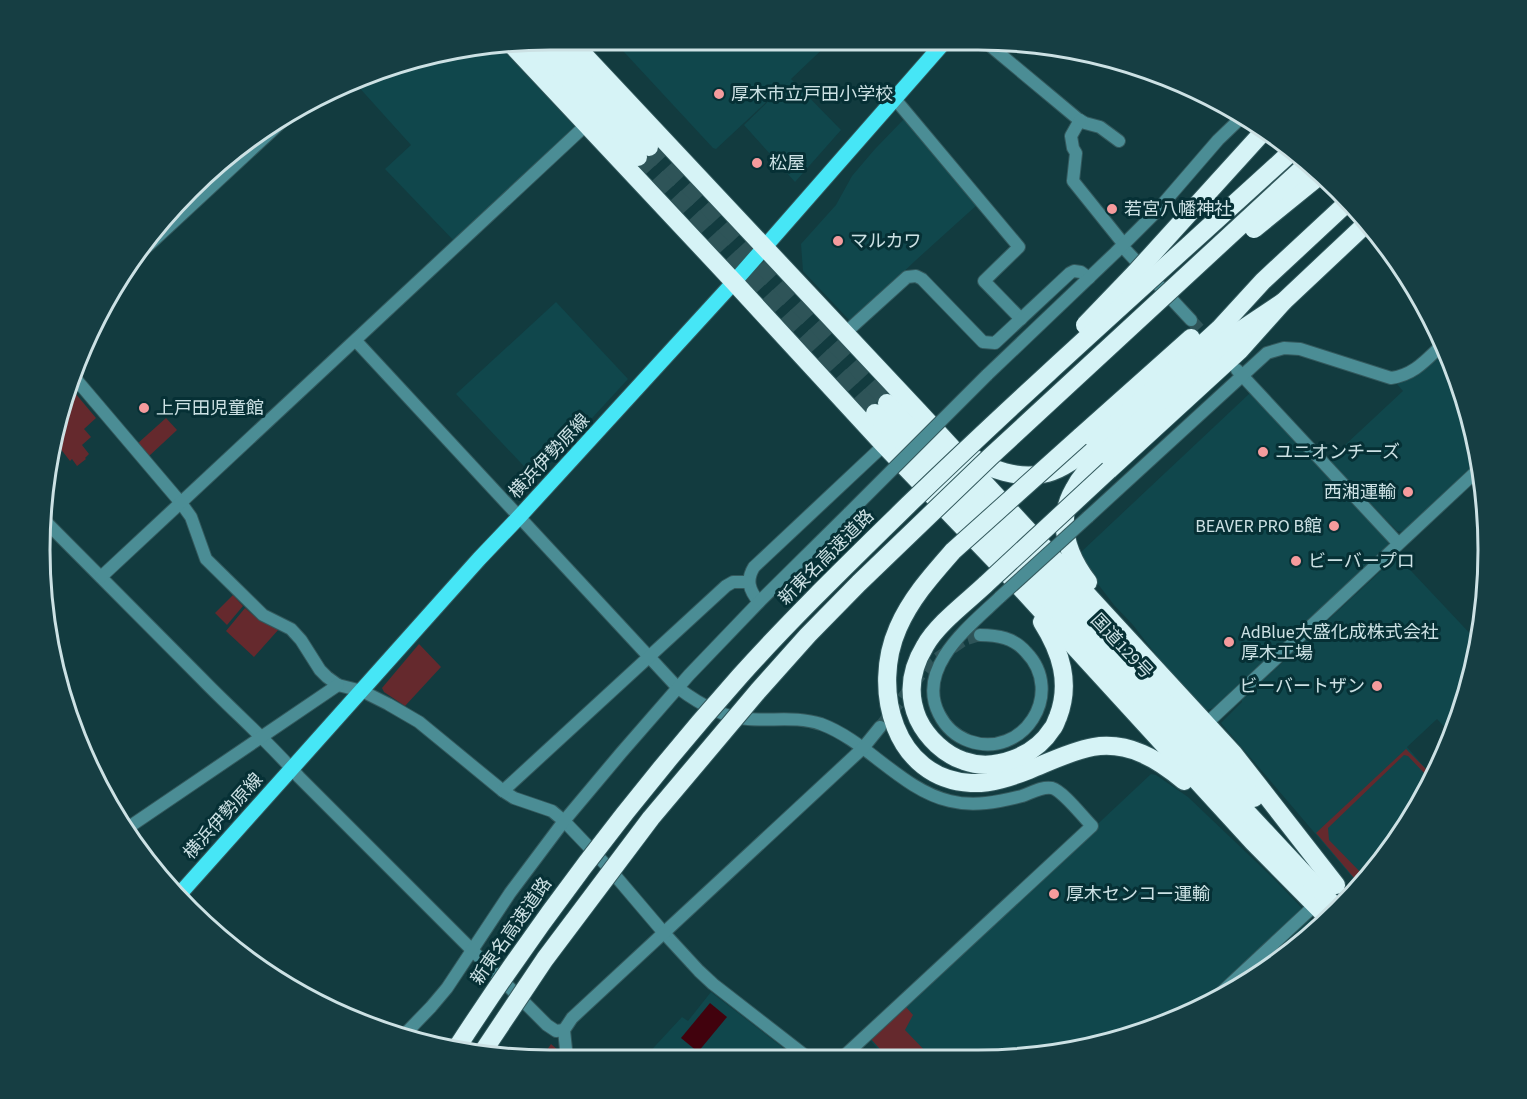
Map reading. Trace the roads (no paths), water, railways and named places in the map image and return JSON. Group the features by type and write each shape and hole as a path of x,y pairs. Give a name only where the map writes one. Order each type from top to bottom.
{"highway":[{"path":"539,50 643,152 557,50"},
{"path":"579,50 1147,658 1233,753 1342,891"},
{"path":"517,51 884,445 1006,572 1253,842 1322,912"},
{"path":"974,441 1135,273 1259,137"},
{"name":"新東名高速道路","path":"461,1041 526,945 580,871 688,736 791,621 974,441 1286,157"},
{"path":"487,1045 545,959 651,818 758,691 830,613 859,582 990,457 1301,169"},
{"path":"990,457 1080,384 1242,238 1314,180"},
{"path":"1253,842 1167,767 1151,757 1120,747 1092,747 1013,777 993,781 972,783 950,779 930,770 915,758 901,740 893,723 887,699 886,677 897,629 909,606 926,581 953,551 1213,318 1263,280 1342,208"},
{"path":"1006,572 1048,633 1059,656 1065,679 1062,706 1053,729 1026,754 1005,762 984,765 965,762 946,753 932,740 920,723 913,707 911,686 916,663 926,643 943,624 1240,350 1283,302 1361,229"},
{"path":"919,412 974,458 993,468 1006,473 1042,475 1073,461 1088,449 1219,329 1263,280"},
{"path":"1147,658 1075,565 1067,543 1065,521 1066,508 1072,490 1082,475 1098,459 1229,338 1283,302"},
{"name":"国道129号","path":"1331,903 881,408 1342,892"}],"main road":[{"name":"横浜伊勢原線","path":"184,890 479,559 734,282 937,50"}],"street":[{"path":"996,51 1080,120 1100,127 1119,141"},
{"path":"895,99 1019,247 984,281 1021,319"},
{"path":"1080,120 1071,136 1076,153 1073,181 1122,242 1122,246 1191,320"},
{"path":"410,1029 440,998 510,893 564,821 678,688 759,602 987,375 1155,213 1218,140 1237,122"},
{"path":"101,577 586,125"},
{"path":"168,228 257,144"},
{"path":"844,334 908,277 916,276 922,279 983,342 995,344 1074,271 1082,272 1089,278"},
{"path":"356,341 678,688 691,697 721,713 747,719 805,720 835,730 915,785 934,796 949,801 971,804 994,802 1023,796 1044,788 1053,788 1092,826 851,1050"},
{"path":"980,635 1004,637 1022,647 1036,664 1042,684 1039,706 1029,724 1014,737 985,744 968,741 950,730 937,711 933,685 937,668 952,646 960,635 1088,517 1239,372 1267,353 1292,347 1390,378 1403,376 1415,370 1436,351"},
{"path":"1239,372 1398,543"},
{"path":"79,382 181,503 191,517 206,559 263,615 291,629 327,677 339,685 362,691 419,722 503,791 514,798 552,811 606,866 699,971 798,1050"},
{"path":"759,602 750,590 748,582 754,567 884,445"},
{"path":"1206,724 1472,476"},
{"path":"51,527 548,1025 556,1031 564,1030"},
{"path":"503,791 726,586 733,582 748,582"},
{"path":"132,825 339,685"},
{"path":"566,1050 564,1030 572,1018 863,748 880,727"},
{"path":"1268,956 1315,918"}],"tunnel":[{"path":"649,147 887,403"},
{"path":"638,157 875,413"},
{"path":"1191,320 1213,344"},
{"path":"880,727 929,664 964,640 980,635"}],"place":[{"name":"厚木市立戸田小学校","path":"719,94"},
{"name":"松屋","path":"757,163"},
{"name":"若宮八幡神社","path":"1112,209"},
{"name":"マルカワ","path":"838,241"},
{"name":"上戸田児童館","path":"144,408"},
{"name":"ユニオンチーズ","path":"1263,452"},
{"name":"西湘運輸","path":"1408,492"},
{"name":"BEAVER PRO B館","path":"1334,526"},
{"name":"ビーバープロ","path":"1296,561"},
{"name":"AdBlue大盛化成株式会社 厚木工場","path":"1229,642"},
{"name":"ビーバートザン","path":"1377,686"},
{"name":"厚木センコー運輸","path":"1054,894"}]}
